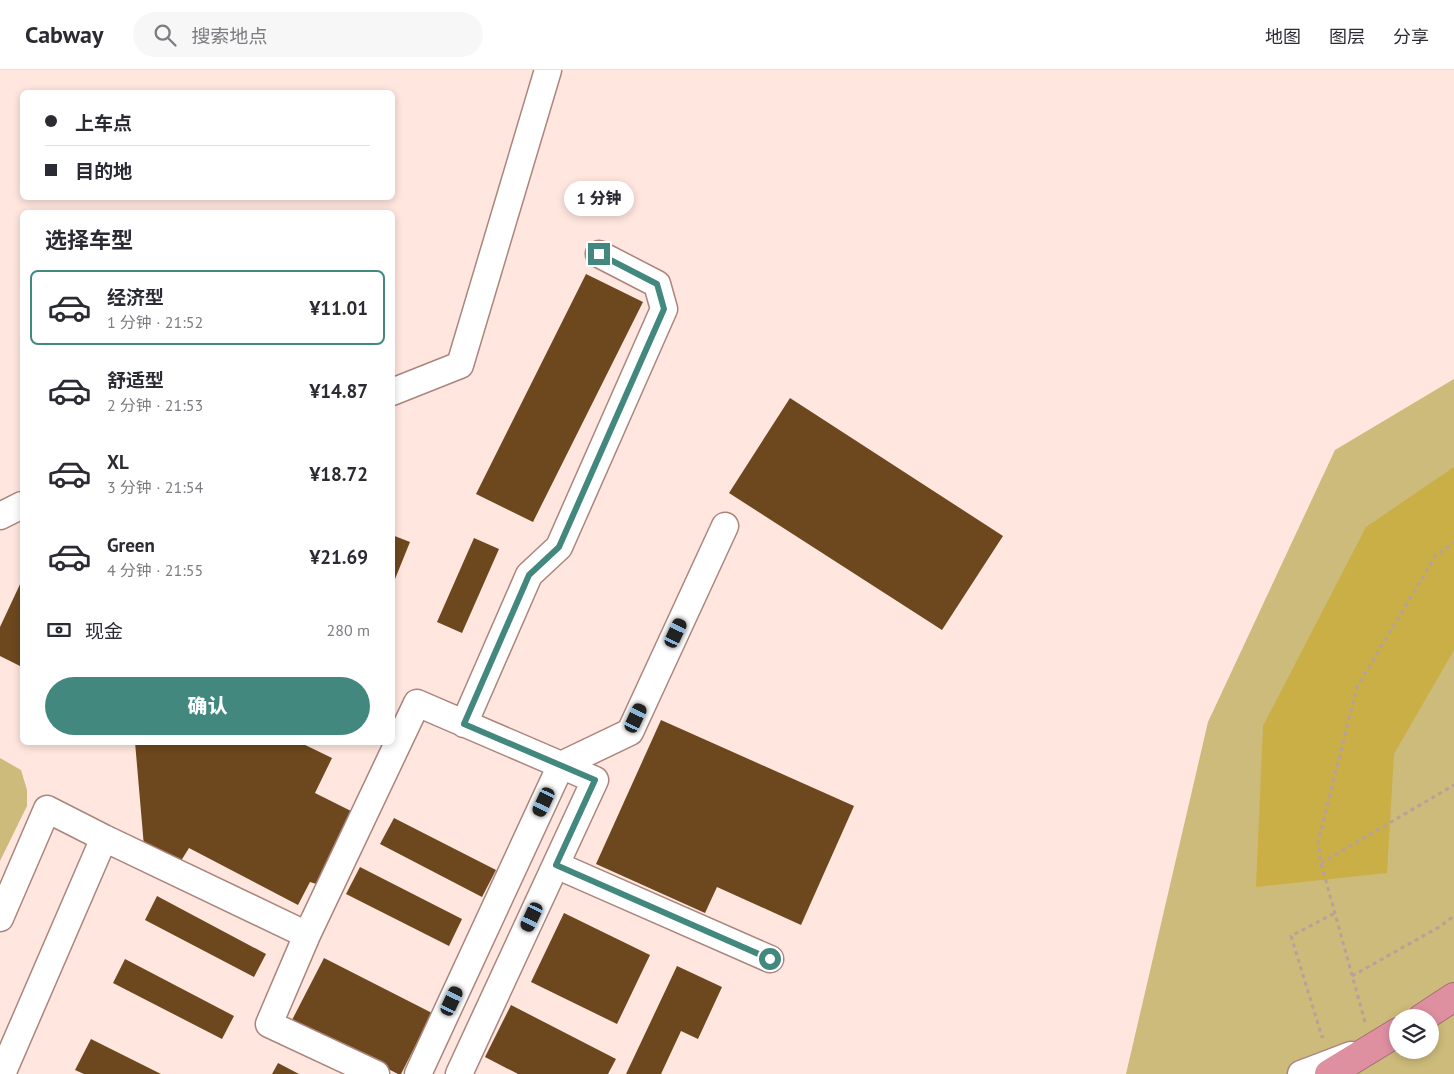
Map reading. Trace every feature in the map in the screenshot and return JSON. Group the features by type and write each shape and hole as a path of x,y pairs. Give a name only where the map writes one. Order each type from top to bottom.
{"highway":[{"path":"1436,1009 1454,997"},
{"path":"1329,1074 1365,1036 1389,1033"}],"street":[{"path":"395,391 460,365 548,70"},
{"path":"464,724 529,575 559,547 664,309 657,284 599,254"},
{"path":"0,516 20,506"},
{"path":"418,1074 561,765 630,732 725,526"},
{"path":"376,1074 269,1024 307,935 417,703 595,780 459,1074"},
{"path":"0,918 47,809 307,935"},
{"path":"2,1074 104,838"},
{"path":"556,865 770,959"},
{"path":"1301,1074 1365,1036"}],"path":[{"path":"1365,1036 1366,1023 1321,863 1318,842 1357,687 1436,555 1454,543"},
{"path":"1321,863 1454,785"},
{"path":"1331,1034 1322,1037 1291,936 1335,913"},
{"path":"1352,976 1439,928 1454,916"}],"shaded area":[{"path":"1454,379 1454,1074 1126,1074 1208,722 1335,450"},
{"path":"1454,467 1454,650 1394,754 1387,873 1256,887 1263,726 1366,527"},
{"path":"0,758 21,770 27,790 27,806 0,861"}],"building":[{"path":"586,274 643,302 533,522 476,494"},
{"path":"790,398 1003,536 942,630 729,493"},
{"path":"395,536 410,542 395,579"},
{"path":"474,538 499,549 462,633 437,622"},
{"path":"20,584 20,666 0,656 0,627"},
{"path":"661,720 854,806 801,925 717,887 705,913 596,864"},
{"path":"135,745 305,745 332,758 315,793 363,817 329,888 310,882 298,905 189,848 174,872 145,858"},
{"path":"394,818 496,870 482,897 380,844"},
{"path":"360,867 462,919 449,946 346,894"},
{"path":"157,896 266,954 254,977 145,920"},
{"path":"564,913 650,955 617,1024 531,982"},
{"path":"324,958 432,1013 401,1074 292,1020"},
{"path":"125,959 234,1016 222,1039 113,983"},
{"path":"677,966 722,987 698,1039 681,1031 661,1074 626,1074"},
{"path":"511,1005 616,1059 608,1074 518,1074 485,1057"},
{"path":"91,1039 161,1074 84,1074 75,1070"},
{"path":"278,1063 299,1074 272,1074"}],"route":[{"path":"599,254 657,284 664,309 559,547 529,575 464,724 595,780 556,865 770,959"}]}
